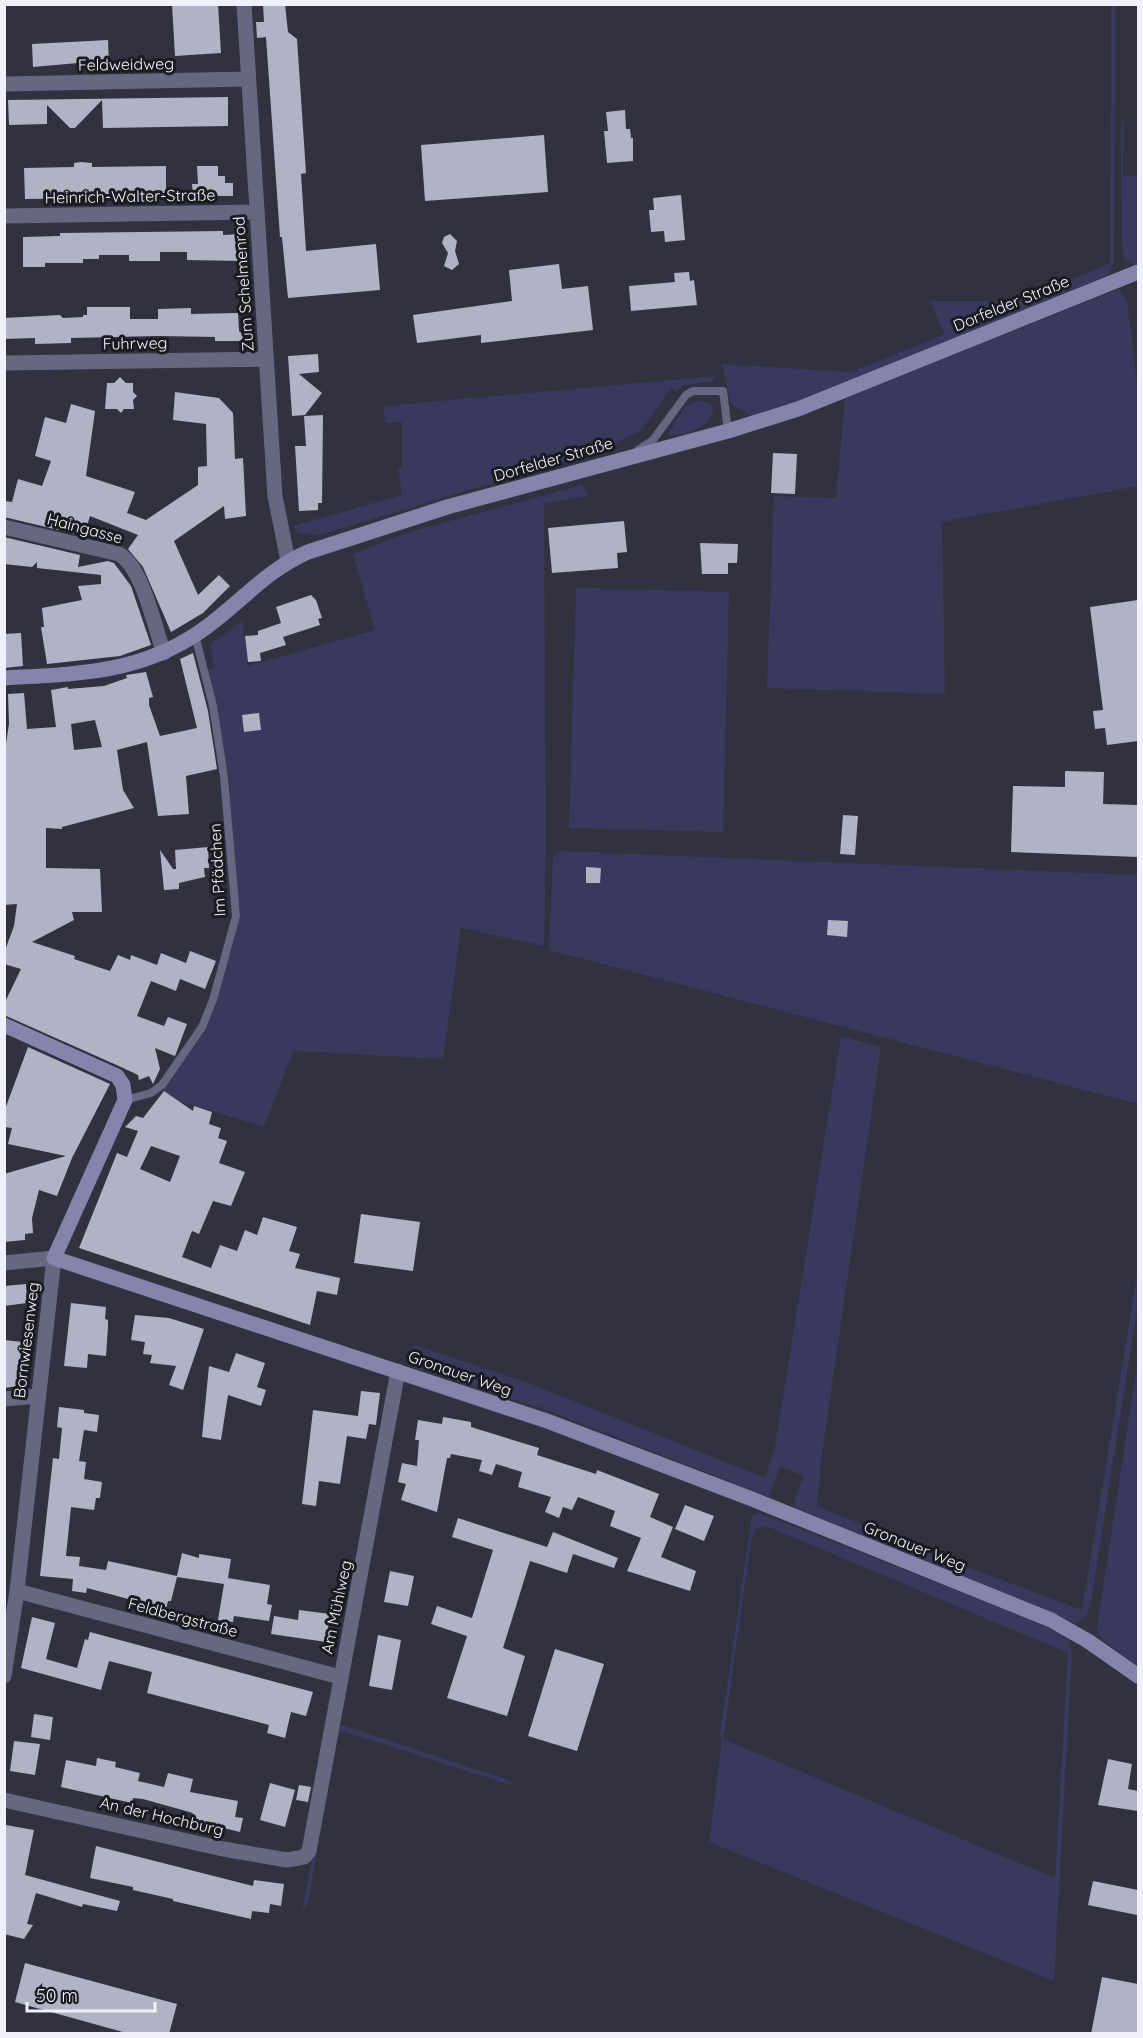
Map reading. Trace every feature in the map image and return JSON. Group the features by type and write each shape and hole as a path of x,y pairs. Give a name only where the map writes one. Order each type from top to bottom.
{"street":[{"name":"Zum Schelmenrod","path":"244,4 275,496 288,561"},
{"name":"Feldweidweg","path":"4,84 248,79"},
{"name":"Heinrich-Walter-Straße","path":"4,216 256,212"},
{"name":"Dorfelder Straße","path":"4,678 101,672 164,653 195,635 288,561 403,520 632,455 728,431 798,409 1132,274"},
{"name":"Fuhrweg","path":"4,363 266,359"},
{"name":"Haingasse","path":"4,527 119,554 128,559 138,579 164,653"},
{"path":"4,1025 117,1076 123,1085 125,1100 54,1258 4,1263"},
{"name":"Gronauer Weg","path":"54,1258 547,1421 752,1499 1029,1611 1088,1641 1138,1676"},
{"name":"Bornwiesenweg","path":"4,1676 17,1591 54,1258"},
{"name":"Am Mühlweg","path":"309,1851 340,1677 368,1545 398,1371"},
{"path":"4,1399 38,1396"},
{"name":"Feldbergstraße","path":"17,1591 340,1677"},
{"name":"An der Hochburg","path":"4,1800 287,1860 304,1857 309,1851"}],"lane":[{"path":"632,455 653,440 686,395 693,391 723,392 728,431"},
{"name":"Im Pfädchen","path":"125,1100 151,1094 162,1085 202,1027 213,1000 236,916 224,777 213,706 195,635"}],"shaded area":[{"path":"1111,5 1115,5 1114,262 1107,276 795,402 751,416 731,404 722,364 851,372 945,334 930,301 1024,301 1110,263"},
{"path":"1124,121 1123,175 1138,176 1138,263 1134,265 1124,259 1122,249 1121,122"},
{"path":"1119,289 1127,300 1138,393 1138,486 942,522 945,694 767,688 774,496 836,498 845,398"},
{"path":"714,376 714,381 682,386 676,392 671,387 642,428 620,440 614,446 320,535 298,533 293,526 402,495 398,468 402,467 402,422 385,423 383,406"},
{"path":"697,401 710,403 713,409 708,422 697,429 669,436 668,434 685,407"},
{"path":"582,485 588,496 544,504 546,843 544,946 461,928 443,1059 293,1051 264,1127 179,1101 162,1089 202,1033 215,1008 238,922 229,776 208,670 215,668 210,645 242,621 248,666 375,630 353,554 413,531"},
{"path":"576,588 729,592 723,832 569,828"},
{"path":"560,851 1138,875 1138,1104 549,950 553,858"},
{"path":"841,1036 881,1047 821,1461 817,1506 938,1556 1082,1610 1138,1269 1138,1304 1090,1608 1085,1617 1076,1623 796,1508 794,1500 804,1476 780,1466 769,1497 547,1410 415,1368 410,1350 415,1345 534,1385 765,1478 775,1447"},
{"path":"1138,1359 1138,1667 1100,1638 1097,1627"},
{"path":"759,1513 997,1606 1068,1637 1072,1652 1054,1981 709,1842 722,1739 720,1736 752,1516","holes":["769,1527 1068,1653 1055,1878 723,1739 751,1542 756,1528"]},
{"path":"338,1724 506,1779 517,1787 339,1730 308,1901 302,1913"}],"building":[{"path":"172,4 218,4 221,53 175,56"},
{"path":"263,4 285,4 288,32 297,39 306,173 301,174 306,251 376,244 380,290 288,298 282,237 280,237 266,37 257,38 256,22 264,22"},
{"path":"108,40 109,66 78,66 78,63 33,67 32,44"},
{"path":"228,97 228,126 103,128 102,100 75,128 70,128 47,105 47,124 9,125 8,100"},
{"path":"625,110 626,129 630,129 631,138 633,138 633,161 607,163 604,131 608,131 606,112"},
{"path":"544,135 548,192 425,201 421,145"},
{"path":"74,163 92,163 92,167 166,166 166,197 25,199 24,168 74,167"},
{"path":"197,166 218,166 218,176 225,176 225,183 233,183 233,196 193,196 192,184 198,184"},
{"path":"681,195 685,240 665,242 664,231 651,232 649,210 654,210 653,198"},
{"path":"223,231 223,235 243,234 244,261 187,260 187,252 160,252 160,261 129,261 129,255 99,255 99,259 83,259 83,263 45,263 45,267 23,267 23,237 60,236 60,233"},
{"path":"450,234 457,241 455,251 459,264 452,270 444,266 448,253 442,243 444,237"},
{"path":"559,264 562,289 588,286 593,330 481,343 481,335 417,343 413,315 512,301 509,270"},
{"path":"689,272 690,281 694,280 697,305 631,311 629,286 675,282 674,273"},
{"path":"87,307 130,307 130,319 158,319 158,309 191,308 191,314 238,313 239,331 250,341 215,341 215,337 158,336 71,338 71,343 35,344 35,338 4,339 4,318 60,315 63,318 83,317 87,315"},
{"path":"318,354 319,372 299,374 322,393 305,415 292,416 288,356"},
{"path":"120,377 126,383 133,383 133,392 137,396 133,400 134,409 124,409 121,413 117,409 105,409 107,383 114,383"},
{"path":"175,392 219,398 233,413 235,459 243,458 246,516 225,519 224,506 174,541 198,595 219,575 230,586 203,613 171,632 143,567 128,549 138,535 90,516 84,536 4,517 4,501 12,502 18,479 42,486 51,461 35,456 45,417 66,423 71,404 95,411 86,476 135,492 127,513 146,520 198,485 198,467 207,466 206,424 173,420"},
{"path":"323,415 322,503 318,503 318,510 299,511 295,446 306,446 304,416"},
{"path":"773,453 797,454 795,494 771,493"},
{"path":"624,521 627,552 617,553 618,568 552,573 548,528"},
{"path":"4,537 80,555 78,567 108,561 114,563 131,586 151,645 120,656 47,664 41,627 44,627 42,608 82,600 78,586 101,584 101,575 37,568 37,562 32,567 4,564"},
{"path":"700,543 738,544 737,563 728,563 728,574 702,574"},
{"path":"311,595 316,600 322,618 318,619 320,625 283,637 286,645 260,653 261,661 248,662 245,636 258,635 258,631 281,623 276,607"},
{"path":"1138,600 1138,741 1107,745 1105,728 1095,729 1093,711 1103,710 1090,607"},
{"path":"21,633 23,666 4,668 4,634"},
{"path":"193,653 208,711 217,769 186,776 189,814 158,816 147,742 117,750 123,790 134,808 62,827 62,829 46,828 46,868 100,869 102,912 72,912 74,920 32,942 75,956 74,959 110,971 118,955 130,960 131,955 157,965 161,953 186,963 190,951 216,961 205,989 180,979 176,991 151,981 137,1016 164,1026 168,1017 187,1024 175,1056 155,1048 160,1069 153,1084 149,1076 139,1080 138,1075 4,1015 4,1004 21,969 4,964 4,953 14,926 17,904 4,905 4,756 9,724 8,694 24,693 27,729 56,727 51,690 104,686 127,678 126,675 146,672 153,697 149,698 149,705 160,736 197,728 180,659","holes":["95,720 102,747 74,750 71,724"]},
{"path":"259,713 261,730 244,732 242,715"},
{"path":"1065,771 1104,772 1103,804 1138,805 1138,857 1011,852 1013,786 1065,787"},
{"path":"843,815 858,816 855,855 840,854"},
{"path":"208,847 209,868 204,868 205,877 179,883 179,889 164,890 160,850 173,869 176,869 175,850"},
{"path":"586,867 601,868 600,883 586,883"},
{"path":"828,920 848,921 847,937 827,935"},
{"path":"28,1047 110,1084 72,1158 57,1196 39,1190 32,1218 33,1233 25,1234 25,1240 4,1242 4,1174 66,1156 8,1144 12,1128 4,1127 4,1112"},
{"path":"164,1091 193,1111 194,1106 212,1112 209,1124 221,1128 218,1138 227,1141 219,1163 245,1172 231,1206 213,1201 199,1234 192,1231 182,1257 211,1268 220,1245 237,1251 245,1230 257,1235 263,1217 297,1227 289,1251 300,1254 295,1268 340,1278 337,1295 317,1291 310,1325 79,1248 117,1153 127,1157 138,1131 125,1127 136,1116 143,1118","holes":["151,1146 180,1156 170,1182 140,1169"]},
{"path":"361,1214 420,1222 413,1271 354,1263"},
{"path":"26,1284 27,1303 4,1306 4,1286"},
{"path":"71,1303 106,1307 105,1319 108,1320 108,1327 106,1356 88,1354 87,1368 64,1366"},
{"path":"135,1315 169,1318 204,1329 183,1390 169,1385 176,1366 150,1363 152,1355 143,1354 145,1342 131,1340"},
{"path":"4,1340 23,1342 19,1386 4,1388"},
{"path":"236,1353 265,1363 257,1387 266,1390 261,1406 228,1395 221,1440 202,1437 209,1366 229,1372"},
{"path":"361,1391 380,1393 376,1425 369,1424 366,1439 347,1436 340,1484 319,1481 316,1506 302,1504 313,1410 358,1416"},
{"path":"59,1407 84,1410 84,1413 99,1415 97,1432 84,1430 79,1461 86,1462 84,1479 102,1482 100,1498 96,1498 94,1510 71,1507 66,1556 80,1557 79,1566 106,1570 108,1561 177,1576 182,1553 199,1558 199,1554 231,1559 228,1578 270,1585 267,1604 272,1605 269,1621 234,1616 233,1622 218,1620 224,1584 177,1577 171,1601 168,1601 166,1609 87,1588 86,1593 72,1591 73,1579 40,1576 53,1458 59,1459 62,1428 57,1427"},
{"path":"443,1417 471,1422 471,1427 539,1448 537,1455 596,1474 597,1470 659,1494 650,1517 673,1527 661,1557 696,1571 690,1591 627,1571 641,1538 610,1526 615,1511 578,1497 572,1510 563,1507 559,1518 545,1512 551,1497 518,1487 522,1472 496,1464 492,1475 479,1471 482,1460 451,1454 450,1458 447,1458 437,1512 401,1500 406,1484 398,1482 402,1463 417,1466 419,1440 415,1440 418,1420 442,1424"},
{"path":"685,1505 714,1516 704,1541 675,1529"},
{"path":"458,1518 547,1547 553,1532 618,1558 614,1568 573,1554 567,1573 530,1561 503,1648 525,1656 507,1716 447,1698 467,1636 431,1624 437,1606 472,1618 493,1550 452,1537"},
{"path":"390,1571 414,1576 408,1606 384,1602"},
{"path":"299,1610 330,1614 326,1642 271,1634 274,1616 298,1620"},
{"path":"32,1617 55,1623 46,1659 77,1668 85,1639 88,1640 90,1632 313,1692 306,1716 291,1712 285,1738 267,1733 269,1725 147,1693 152,1672 109,1661 101,1690 21,1668"},
{"path":"378,1635 401,1640 392,1690 369,1686"},
{"path":"555,1649 604,1664 577,1751 528,1736"},
{"path":"34,1714 53,1717 50,1740 31,1737"},
{"path":"14,1741 40,1744 35,1775 10,1771"},
{"path":"97,1758 116,1762 115,1767 140,1773 138,1781 164,1787 168,1773 193,1779 190,1792 238,1801 235,1817 243,1818 240,1832 187,1819 193,1813 143,1799 133,1798 132,1803 61,1787 66,1760 96,1766"},
{"path":"1108,1759 1132,1764 1128,1789 1138,1791 1138,1811 1098,1805"},
{"path":"270,1783 295,1790 285,1827 260,1820"},
{"path":"299,1785 311,1787 308,1802 296,1800"},
{"path":"6,1825 34,1830 25,1875 120,1901 117,1911 83,1904 82,1907 36,1893 27,1924 33,1925 24,1939 4,1934"},
{"path":"96,1846 253,1886 254,1880 284,1884 281,1906 270,1904 269,1913 252,1911 251,1919 173,1901 173,1899 133,1890 133,1887 90,1878"},
{"path":"1093,1881 1138,1890 1137,1915 1088,1905"},
{"path":"25,1963 177,2004 169,2034 130,2034 15,2002"},
{"path":"1102,1977 1138,1984 1138,2034 1091,2034"}]}
